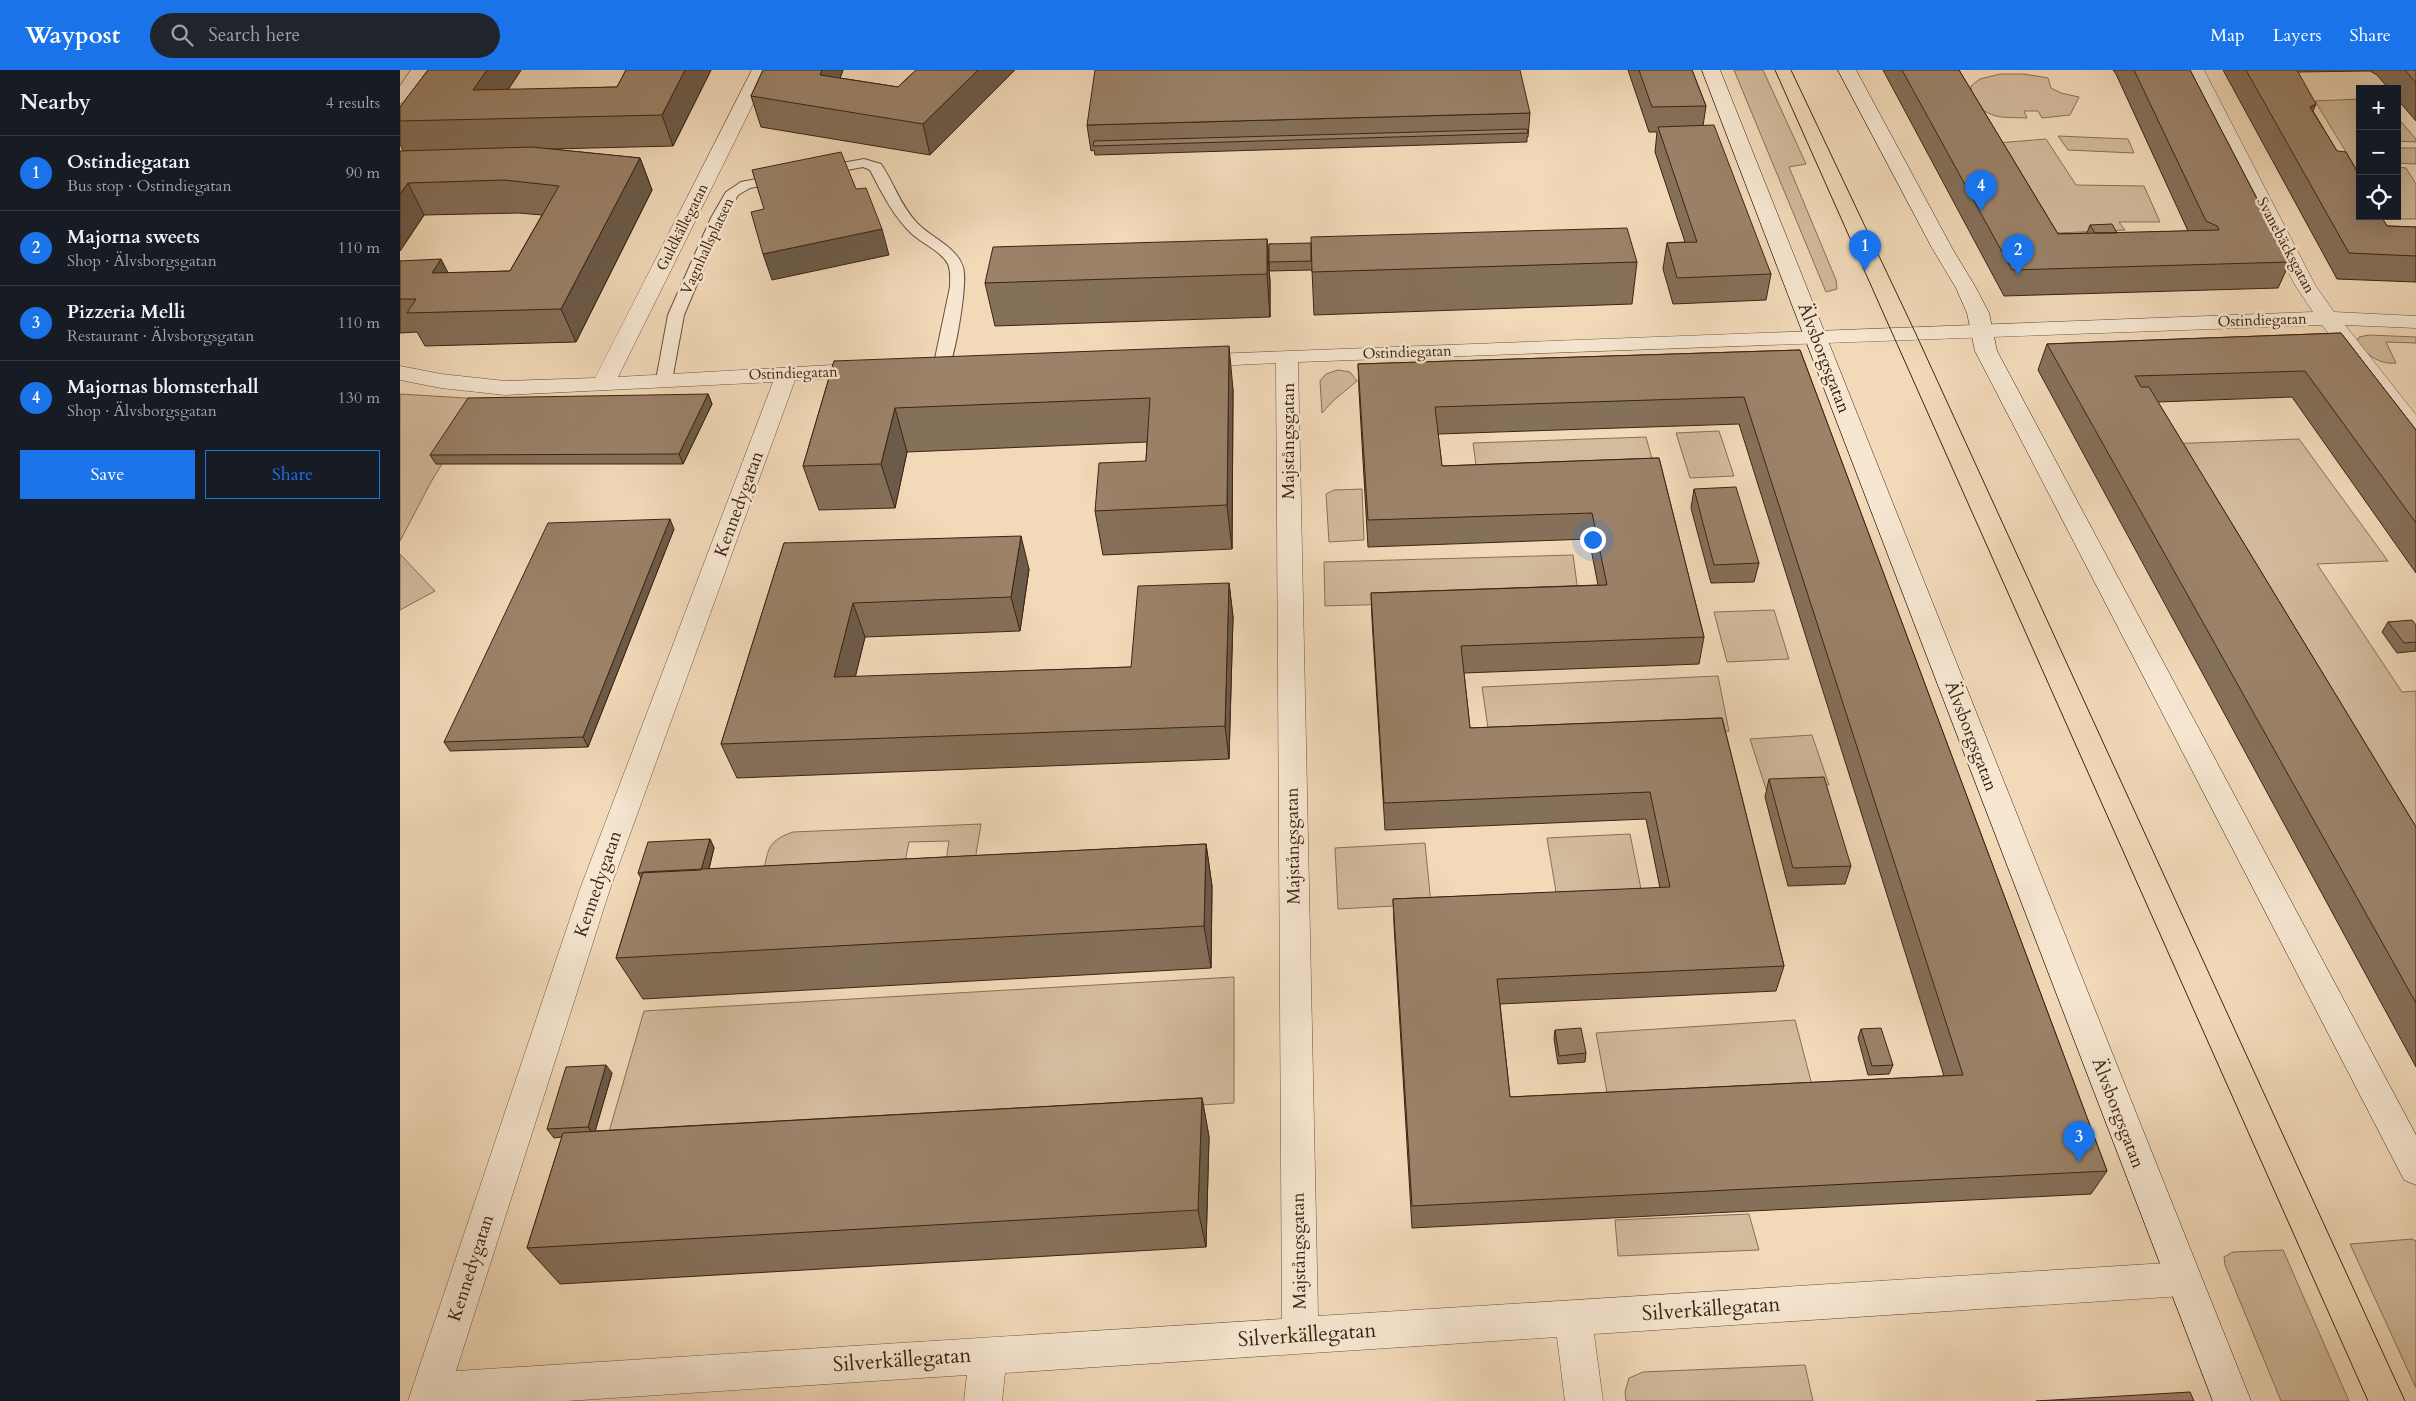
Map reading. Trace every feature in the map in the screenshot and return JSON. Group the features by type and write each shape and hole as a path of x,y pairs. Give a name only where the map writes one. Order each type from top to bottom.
{"street":[{"path":"400,98 420,70"},
{"name":"Guldkällegatan","path":"602,384 761,70"},
{"name":"Älvsborgsgatan","path":"1710,70 2182,1279 2232,1401"},
{"path":"1847,70 1942,248 1966,288 1978,313 1986,352 2416,1169"},
{"name":"Svanebäcksgatan","path":"2196,70 2305,285 2328,318 2416,430"},
{"name":"Ostindiegatan","path":"1170,361 1815,335 2328,318 2416,322"},
{"name":"Majstångsgatan","path":"1287,357 1300,1335"},
{"name":"Ostindiegatan","path":"400,373 441,381 504,388 787,373 893,370"},
{"name":"Kennedygatan","path":"429,1396 598,880 787,373"},
{"name":"Silverkällegatan","path":"429,1396 988,1355 2182,1279"},
{"path":"1573,1318 1584,1401"},
{"path":"983,1401 988,1355"}],"lane":[{"name":"Vagnhallsplatsen","path":"664,380 676,315 718,218 733,192 746,185 864,163 876,166 895,207 920,234 937,246 956,266 958,285 940,368"}],"shaded area":[{"path":"1734,70 1763,70 1806,164 1789,167 1836,280 1837,289 1826,292"},
{"path":"2000,74 2024,74 2048,78 2051,88 2061,93 2079,97 2070,115 2042,118 2038,111 2024,111 2027,118 1997,116 1985,112 1972,101 1971,86 1980,79"},
{"path":"2356,99 2356,168 2315,101"},
{"path":"2401,122 2416,139 2416,142 2401,141"},
{"path":"2058,136 2128,139 2134,153 2068,150"},
{"path":"2046,139 2076,185 2144,186 2160,222 2119,222 2125,230 2057,233 1997,143"},
{"path":"2401,148 2416,148 2416,164 2401,163"},
{"path":"2401,167 2406,168 2416,184 2416,219 2401,219"},
{"path":"2369,335 2416,337 2416,343 2386,342 2396,363 2384,362 2373,358 2357,341 2359,337"},
{"path":"1338,370 1350,372 1357,381 1322,413 1320,381 1326,374"},
{"path":"400,394 481,399 431,482 400,541"},
{"path":"1719,431 1734,476 1690,478 1676,433"},
{"path":"1646,437 1656,473 1478,480 1473,443"},
{"path":"2299,439 2388,561 2317,564 2402,692 2416,691 2416,868 2166,444"},
{"path":"1362,489 1364,540 1329,542 1326,494 1334,490"},
{"path":"400,554 435,591 400,610"},
{"path":"1573,555 1579,599 1325,606 1324,562"},
{"path":"1774,610 1789,659 1727,662 1714,612"},
{"path":"1718,676 1729,731 1490,742 1482,687"},
{"path":"1812,735 1829,785 1766,789 1750,739"},
{"path":"981,824 974,867 945,868 949,841 909,842 903,871 762,877 770,848 777,839 793,832"},
{"path":"1630,834 1642,894 1557,898 1547,838"},
{"path":"1425,843 1431,904 1338,909 1335,848"},
{"path":"1234,977 1234,1103 606,1142 644,1011"},
{"path":"1795,1020 1813,1089 1609,1103 1596,1033"},
{"path":"1749,1214 1759,1250 1618,1256 1615,1220"},
{"path":"2412,1239 2416,1241 2416,1388 2350,1244"},
{"path":"2283,1250 2349,1401 2281,1401 2225,1265 2224,1257 2233,1252"},
{"path":"1805,1365 1813,1401 1626,1401 1625,1392 1629,1378 1643,1372"}],"building":[{"path":"428,70 487,70 473,90 617,87 626,70 685,70 662,115 400,121 400,107"},
{"path":"763,70 822,70 820,75 898,87 916,70 978,70 923,124 751,96"},
{"path":"1095,70 1520,70 1530,113 1087,125"},
{"path":"1639,70 1692,70 1706,106 1652,107"},
{"path":"1902,70 1959,70 2058,234 2219,230 2217,226 2206,221 2134,70 2190,70 2290,262 2012,270"},
{"path":"2246,70 2297,70 2316,104 2310,107 2337,151 2346,152 2356,170 2356,220 2383,220 2387,226 2416,227 2416,256 2349,253"},
{"path":"2405,70 2416,70 2416,83"},
{"path":"1714,125 1771,274 1677,278 1667,243 1697,242 1658,127"},
{"path":"1527,129 1528,133 1093,146 1094,141"},
{"path":"532,147 640,158 561,309 407,313 416,299 400,299 400,261 441,259 432,273 510,271 559,186 504,180 408,183 400,194 400,151"},
{"path":"841,152 856,189 866,188 882,229 763,254 751,212 764,209 752,170"},
{"path":"2112,224 2117,233 2095,233 2090,225"},
{"path":"1627,228 1637,262 1312,272 1311,237"},
{"path":"1267,239 1267,274 985,283 993,247"},
{"path":"1311,243 1311,261 1269,262 1269,244"},
{"path":"2341,333 2416,430 2416,523 2305,371 2135,376 2141,387 2149,387 2416,827 2416,1003 2047,344"},
{"path":"1229,346 1227,505 1095,511 1099,463 1146,461 1150,398 895,408 881,464 803,466 834,361"},
{"path":"1800,350 2107,1171 1412,1206 1393,899 1670,887 1650,792 1384,803 1371,593 1607,585 1592,513 1368,520 1358,364","holes":["1744,397 1963,1075 1510,1097 1497,979 1784,966 1722,718 1470,728 1461,646 1704,637 1659,458 1442,466 1435,407"]},
{"path":"708,394 679,454 430,455 468,398"},
{"path":"1736,487 1759,563 1714,565 1694,489"},
{"path":"670,519 583,737 444,742 548,523"},
{"path":"1021,536 1011,597 853,603 834,677 1131,667 1138,586 1229,583 1225,726 721,744 784,543"},
{"path":"2412,620 2416,625 2416,642 2404,643 2388,622"},
{"path":"1824,777 1851,866 1793,868 1769,779"},
{"path":"710,839 701,870 638,873 648,842"},
{"path":"1206,844 1204,926 616,958 643,872"},
{"path":"1581,1028 1586,1053 1559,1056 1555,1030"},
{"path":"1881,1028 1893,1065 1872,1066 1861,1029"},
{"path":"606,1065 588,1127 547,1129 566,1067"},
{"path":"1202,1098 1198,1210 527,1248 563,1133"},
{"path":"2190,1392 2194,1401 2036,1401"}],"tram line":[{"path":"1775,70 2368,1401"},
{"path":"1791,70 1915,332 2405,1401"}],"place":[{"name":"Majornas blomsterhall","path":"1981,211"},
{"name":"Ostindiegatan","path":"1865,271"},
{"name":"Majorna sweets","path":"2018,275"},
{"name":"Pizzeria Melli","path":"2079,1162"}]}
